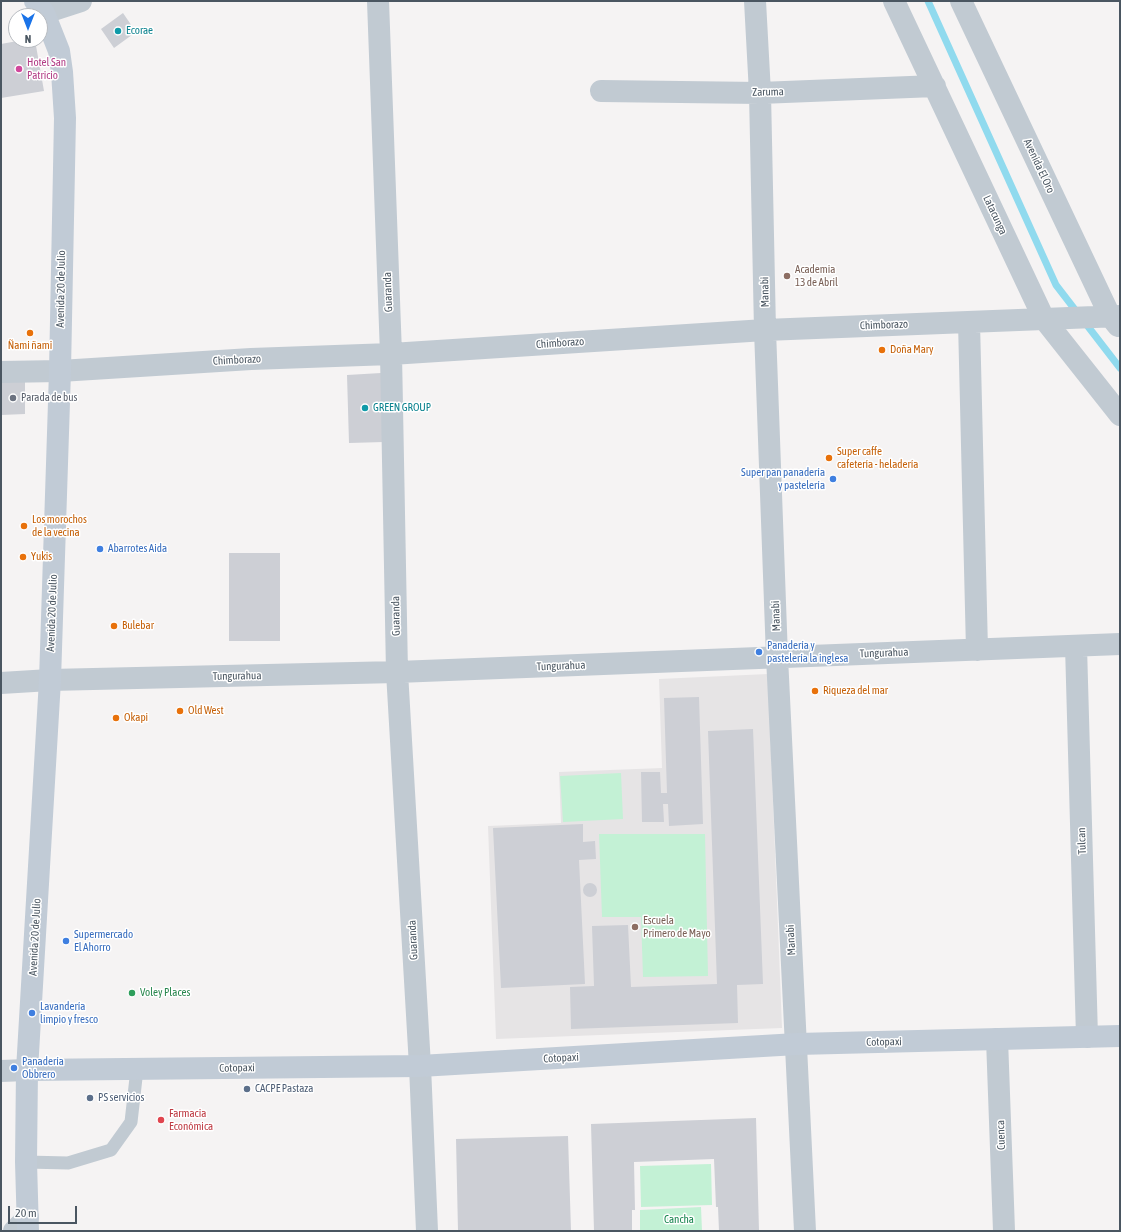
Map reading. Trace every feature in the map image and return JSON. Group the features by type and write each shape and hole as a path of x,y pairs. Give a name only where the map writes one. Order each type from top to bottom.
{"main road":[{"name":"Avenida 20 de Julio","path":"23,1226 26,1162 27,1070 50,680 60,372 65,118 59,51 40,7"},
{"name":"Cotopaxi","path":"27,1070 420,1066 796,1044 1120,1036"}],"street":[{"path":"40,7 81,1"},
{"name":"Guaranda","path":"378,1 390,354 397,672 420,1066 427,1231"},
{"name":"Manabi","path":"755,1 760,93 777,657 805,1231"},
{"name":"Latacunga","path":"894,1 934,86 1050,319 1120,415"},
{"name":"Avenida El Oro","path":"961,1 1112,319"},
{"name":"Zaruma","path":"601,92 760,93 934,86"},
{"name":"Chimborazo","path":"1,372 60,372 251,358 390,354 766,330 1050,319 1112,319"},
{"path":"969,322 977,650"},
{"name":"Tungurahua","path":"1,683 50,680 397,672 1120,644"},
{"name":"Tulcan","path":"1076,646 1087,1037"},
{"name":"Cuenca","path":"997,1039 1004,1231"},
{"name":"Cotopaxi","path":"1,1071 27,1070"}],"lane":[{"path":"26,1162 68,1163 111,1150 131,1122 137,1069"}],"shaded area":[{"name":"Escuela Primero de Mayo","path":"768,674 782,1028 496,1039 488,826 561,823 559,772 662,768 659,679"}],"green space":[{"path":"621,773 623,819 563,822 560,776"},
{"path":"599,834 705,834 708,976 643,977 641,917 602,917"},
{"path":"711,1164 712,1205 641,1207 640,1166"},
{"name":"Cancha","path":"701,1207 702,1231 640,1231 640,1210"}],"building":[{"name":"Ecorae","path":"123,13 136,32 114,48 101,29"},
{"path":"8,43 8,48 36,48 44,91 1,98 1,44"},
{"name":"GREEN GROUP","path":"381,373 384,442 349,443 347,375"},
{"name":"Parada de bus","path":"25,381 25,414 1,415 1,382"},
{"path":"229,553 280,553 280,641 229,641"},
{"path":"699,697 703,824 669,826 668,804 663,804 664,822 642,822 641,772 660,772 661,793 667,793 664,698"},
{"path":"753,729 763,984 737,985 738,1023 571,1029 570,987 594,986 592,926 628,925 631,987 717,984 708,731"},
{"path":"583,824 583,842 595,841 596,859 579,860 585,984 501,988 493,828"},
{"path":"590,883 595,885 597,890 595,895 590,897 585,895 583,890 585,885"},
{"path":"756,1118 759,1231 719,1231 718,1207 716,1207 714,1159 634,1162 635,1210 632,1210 632,1231 594,1231 591,1124"},
{"path":"568,1136 571,1231 458,1231 456,1139"}],"waterway":[{"path":"928,1 1056,285 1120,368"}],"place":[{"name":"Ecorae","path":"118,31"},
{"name":"Hotel San Patricio","path":"19,69"},
{"name":"Academia 13 de Abril","path":"787,276"},
{"name":"Ñami ñami","path":"30,333"},
{"name":"Doña Mary","path":"882,350"},
{"name":"Parada de bus","path":"13,398"},
{"name":"GREEN GROUP","path":"365,408"},
{"name":"Super caffe cafetería - heladería","path":"829,458"},
{"name":"Super pan panadería y pastelería","path":"833,479"},
{"name":"Los morochos de la vecina","path":"24,526"},
{"name":"Abarrotes Aida","path":"100,549"},
{"name":"Yukis","path":"23,557"},
{"name":"Bulebar","path":"114,626"},
{"name":"Panadería y pastelería la inglesa","path":"759,652"},
{"name":"Riqueza del mar","path":"815,691"},
{"name":"Old West","path":"180,711"},
{"name":"Okapi","path":"116,718"},
{"name":"Escuela Primero de Mayo","path":"635,927"},
{"name":"Supermercado El Ahorro","path":"66,941"},
{"name":"Voley Places","path":"132,993"},
{"name":"Lavandería limpio y fresco","path":"32,1013"},
{"name":"Panadería Obbrero","path":"14,1068"},
{"name":"CACPE Pastaza","path":"247,1089"},
{"name":"PS servicios","path":"90,1098"},
{"name":"Farmacia Económica","path":"161,1120"}]}
